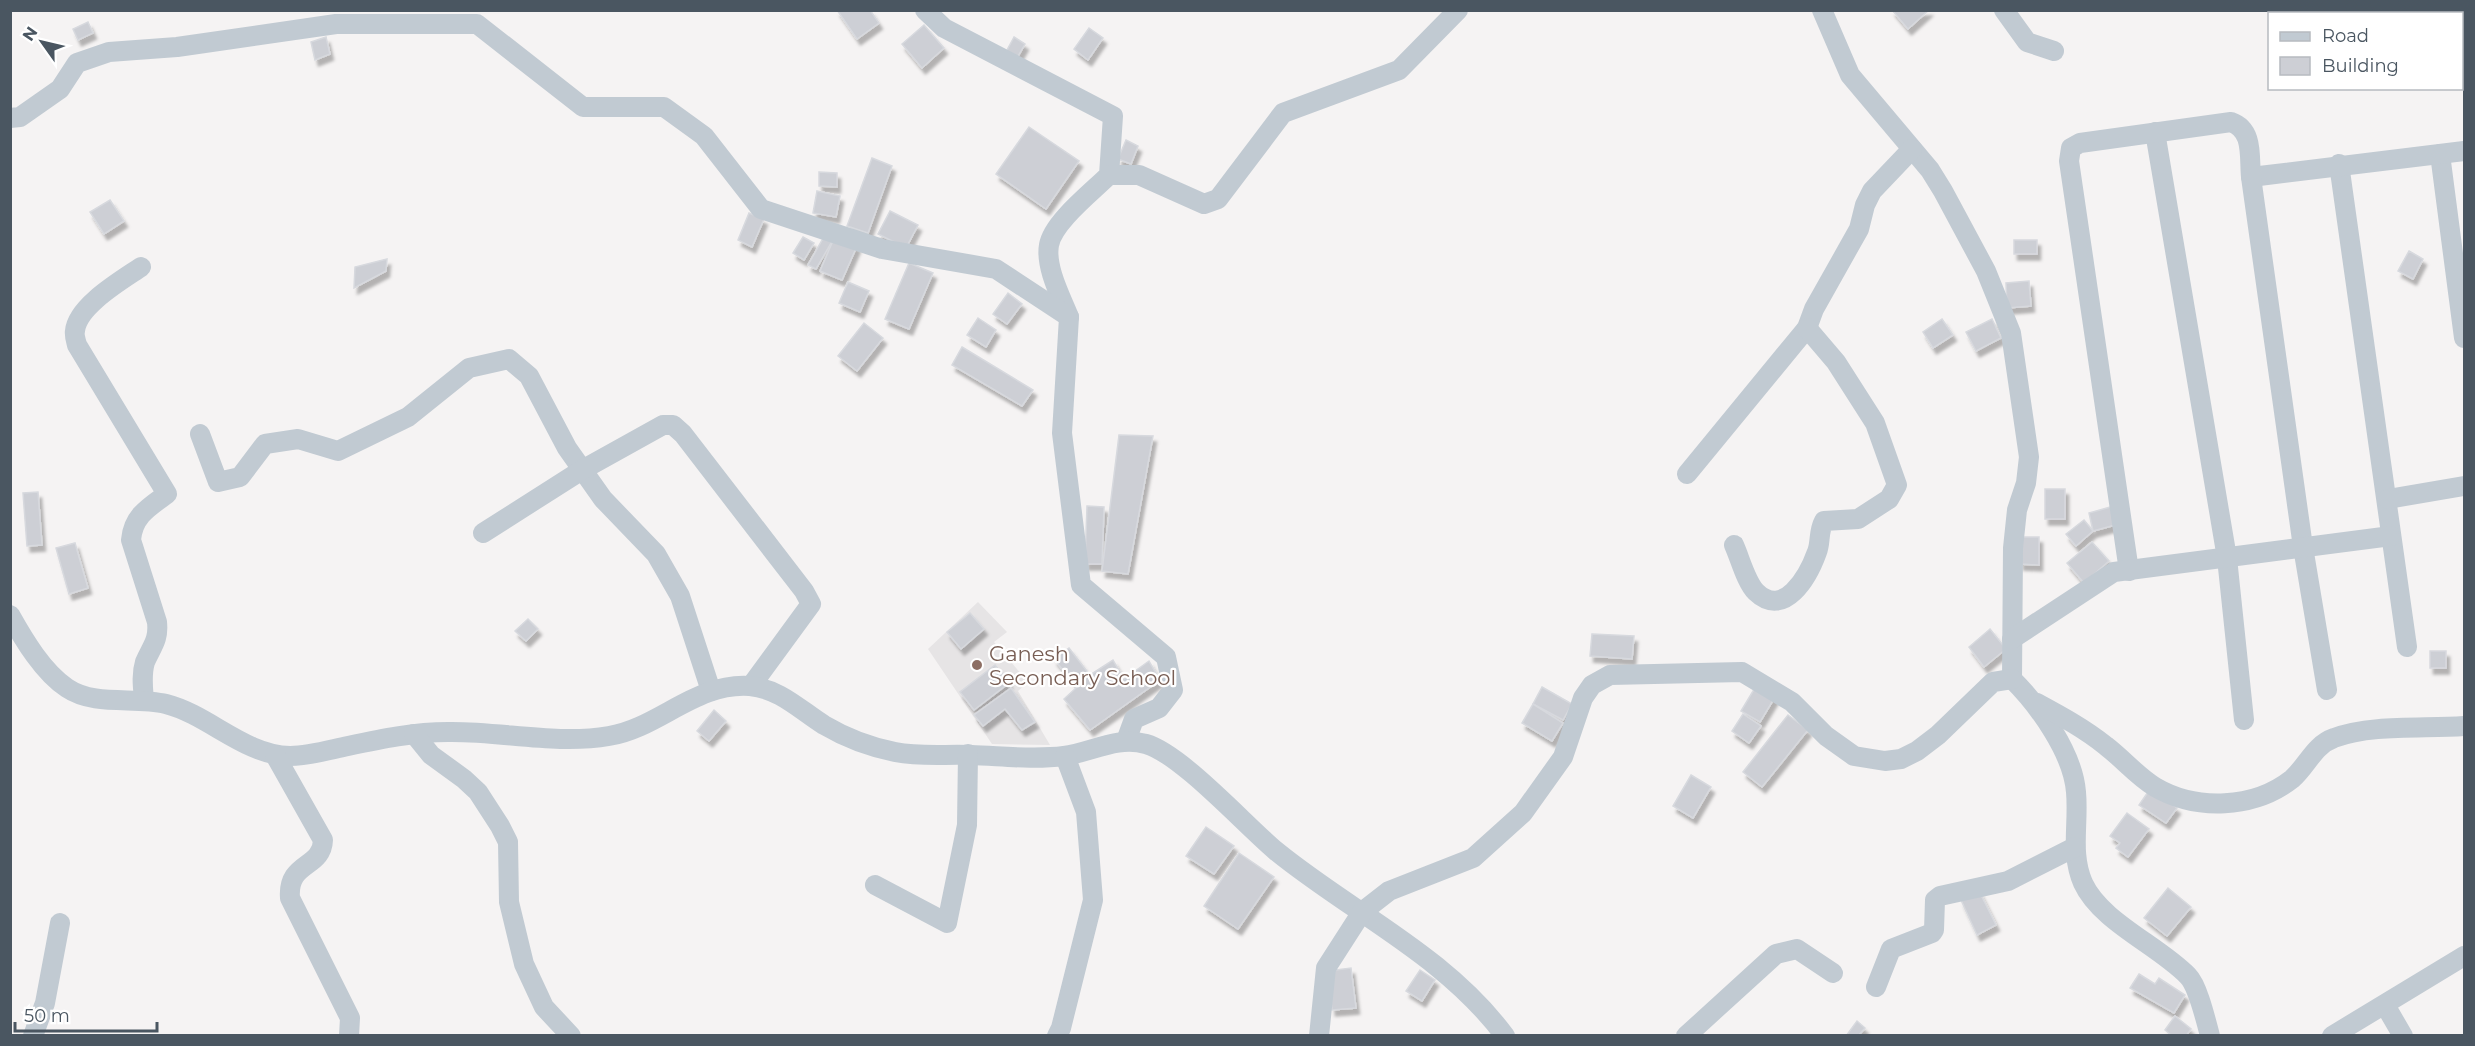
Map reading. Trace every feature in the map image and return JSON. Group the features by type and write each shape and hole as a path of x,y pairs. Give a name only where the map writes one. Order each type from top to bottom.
{"street":[{"path":"925,10 944,28 1113,116 1109,175 1054,230 1048,247 1052,271 1069,317 1062,433 1081,585 1166,657 1173,690 1159,708 1134,719 1126,741"},
{"path":"1109,175 1139,175 1204,204 1218,199 1283,113 1399,70 1458,10"},
{"path":"1822,10 1850,75 1912,149 1943,191 1986,271 2011,333 2029,457 2025,483 2017,510 2013,548 2012,679 2037,703 2088,732 2155,787 2183,798 2210,804 2246,801 2271,792 2293,778 2321,745 2347,734 2464,726"},
{"path":"2004,10 2027,42 2054,51"},
{"path":"10,117 20,117 60,89 77,63 109,52 177,47 336,24 477,24 583,107 664,108 704,136 761,209 882,249 996,269 1069,317"},
{"path":"2129,571 2069,161 2071,148 2080,143 2232,123 2242,126 2247,133 2251,177 2303,547 2327,690"},
{"path":"2155,132 2227,558 2244,720"},
{"path":"1687,474 1807,328 1814,309 1859,229 1865,205 1872,191 1912,149"},
{"path":"2251,177 2339,164 2464,151"},
{"path":"2440,154 2464,338"},
{"path":"2339,164 2388,499 2407,647"},
{"path":"141,267 90,305 79,319 74,332 77,345 167,494 137,517 132,528 131,540 157,622 158,636 146,662 142,679 144,700"},
{"path":"1734,545 1755,591 1772,602 1783,600 1802,584 1818,551 1819,530 1824,521 1858,519 1889,499 1897,485 1875,423 1836,362 1807,328"},
{"path":"200,434 218,482 240,477 266,444 298,440 338,451 408,417 468,368 509,359 529,376 567,448 603,499 656,554 680,596 711,691"},
{"path":"483,533 582,470 663,425 673,425 683,434 811,604 752,686"},
{"path":"2388,499 2464,486"},
{"path":"2012,639 2114,572 2391,536"},
{"path":"10,615 40,661 56,680 71,691 105,699 144,700 183,709 255,748 275,755 308,755 414,734 468,732 563,739 614,736 711,691 752,686 786,697 821,723 848,738 874,747 918,754 968,754 1029,758 1065,756 1106,744 1126,741 1145,744 1174,760 1279,853 1442,969 1470,993 1505,1035"},
{"path":"1319,1035 1326,968 1362,912 1389,891 1473,858 1523,813 1563,757 1584,698 1592,685 1611,675 1742,672 1792,702 1826,736 1854,756 1885,760 1901,759 1917,751 1938,735 1993,682 2012,679"},
{"path":"2037,703 2064,753 2076,790 2075,847 2083,882 2094,901 2190,977 2210,1035"},
{"path":"414,734 431,755 478,792 500,826 508,842 509,902 524,964 544,1006 571,1035"},
{"path":"875,885 947,923 967,825 968,754"},
{"path":"275,755 323,840 322,850 315,859 294,873 289,886 290,898 350,1018 349,1035"},
{"path":"1057,1035 1061,1028 1093,900 1086,812 1065,756"},
{"path":"1876,987 1891,949 1932,933 1935,900 1940,896 2008,881 2075,847"},
{"path":"33,1035 41,1020 60,923"},
{"path":"1686,1035 1776,954 1797,949 1833,974"},
{"path":"2332,1035 2464,956"},
{"path":"2385,1005 2403,1035"}],"shaded area":[{"name":"Ganesh Secondary School","path":"978,602 1007,632 994,642 1028,682 1018,691 1050,745 992,744 928,649"}],"building":[{"path":"837,10 870,10 879,23 857,39"},
{"path":"1892,10 1929,10 1908,29"},
{"path":"2429,10 2462,10 2462,12 2428,12"},
{"path":"88,22 93,33 78,40 73,29"},
{"path":"924,25 944,48 922,68 902,44"},
{"path":"1089,28 1103,38 1088,60 1074,49"},
{"path":"326,37 330,54 315,60 311,42"},
{"path":"1014,37 1025,44 1017,58 1006,52"},
{"path":"1029,127 1079,161 1046,209 996,174"},
{"path":"1126,140 1138,146 1131,164 1118,159"},
{"path":"872,158 892,166 868,233 847,226"},
{"path":"819,172 837,173 837,187 819,186"},
{"path":"817,191 840,196 836,217 813,213"},
{"path":"110,200 124,221 104,234 90,212"},
{"path":"890,211 918,225 906,248 878,234"},
{"path":"749,213 764,219 752,247 738,240"},
{"path":"826,233 834,238 816,269 808,265"},
{"path":"835,236 857,246 842,280 820,271"},
{"path":"803,237 814,243 804,260 793,253"},
{"path":"2014,240 2037,240 2037,254 2014,254"},
{"path":"2409,251 2423,259 2413,279 2398,271"},
{"path":"387,259 386,271 354,288 355,267"},
{"path":"909,263 933,273 909,329 885,319"},
{"path":"2029,281 2031,306 2007,308 2006,283"},
{"path":"848,282 869,291 860,312 839,303"},
{"path":"1008,293 1022,304 1007,324 993,314"},
{"path":"978,318 996,330 986,347 967,335"},
{"path":"1942,319 1953,335 1933,348 1923,332"},
{"path":"1992,319 2001,338 1976,351 1966,332"},
{"path":"864,323 883,338 857,371 838,356"},
{"path":"962,347 1033,390 1022,406 952,365"},
{"path":"1119,435 1153,436 1128,574 1102,571"},
{"path":"2045,489 2065,489 2065,519 2045,519"},
{"path":"38,492 42,545 27,546 23,493"},
{"path":"1087,506 1104,507 1102,564 1085,564"},
{"path":"2114,506 2119,524 2093,531 2089,513"},
{"path":"2084,520 2093,531 2076,546 2066,534"},
{"path":"2020,537 2039,537 2039,565 2020,564"},
{"path":"2092,542 2109,561 2084,583 2067,563"},
{"path":"75,543 88,588 69,594 56,548"},
{"path":"970,613 984,629 961,649 947,632"},
{"path":"528,619 538,629 526,641 515,631"},
{"path":"1990,629 2006,649 1984,667 1969,647"},
{"path":"1592,634 1634,636 1632,659 1590,656"},
{"path":"1069,648 1090,675 1113,660 1124,679 1149,661 1160,680 1090,730 1064,699 1077,687 1054,659"},
{"path":"2430,651 2446,651 2446,668 2430,668"},
{"path":"995,665 1009,683 974,710 960,692"},
{"path":"1756,686 1775,697 1760,722 1741,711"},
{"path":"1542,687 1572,704 1563,720 1533,704"},
{"path":"1011,688 1035,722 1022,730 1005,709 983,726 974,715"},
{"path":"1533,704 1563,723 1552,741 1522,723"},
{"path":"714,710 726,721 709,741 697,731"},
{"path":"1743,714 1761,726 1749,743 1732,731"},
{"path":"1788,715 1808,730 1762,787 1743,772"},
{"path":"1691,775 1711,787 1693,818 1673,806"},
{"path":"2150,789 2177,808 2166,823 2139,805"},
{"path":"2127,813 2149,829 2128,857 2116,848 2120,843 2110,836"},
{"path":"1206,827 1234,846 1214,874 1186,856"},
{"path":"1239,853 1274,877 1238,929 1204,906"},
{"path":"2168,888 2191,907 2167,936 2144,918"},
{"path":"1979,891 1996,925 1977,935 1961,900"},
{"path":"1351,968 1356,1008 1332,1010 1328,971"},
{"path":"1420,970 1435,980 1422,1001 1406,991"},
{"path":"2139,974 2155,984 2159,978 2185,995 2174,1013 2130,988"},
{"path":"2175,1016 2191,1029 2186,1036 2172,1036 2165,1030"},
{"path":"1857,1021 1865,1028 1858,1036 1846,1036"}],"place":[{"name":"Ganesh Secondary School","path":"977,665"}]}
